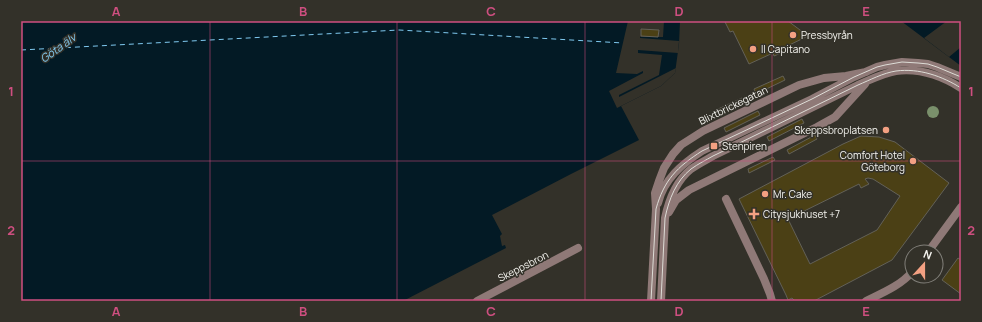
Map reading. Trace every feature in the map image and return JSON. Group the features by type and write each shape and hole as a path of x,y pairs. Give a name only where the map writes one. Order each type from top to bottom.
{"street":[{"name":"Blixtbrickegatan","path":"665,218 676,200 689,190 835,117 877,67 892,63 918,63 937,67 961,77"},
{"name":"Blixtbrickegatan","path":"651,301 656,209 655,193 664,168 673,154 681,145 691,138 799,85 824,78 878,76 897,71 915,72 941,78 961,88"},
{"name":"Blixtbrickegatan","path":"656,209 659,198 668,180 688,160 706,149 806,102 854,77 868,76"},
{"name":"Blixtbrickegatan","path":"661,301 665,218 667,206 682,178 692,168 713,156 868,76"},
{"path":"726,199 764,279 772,301"},
{"path":"934,244 961,207"},
{"name":"Skeppsbron","path":"477,301 578,248"},
{"path":"866,301 904,280"}],"water":[{"name":"Göta älv","path":"21,21 680,21 679,44 675,73 661,86 621,106 639,140 492,215 502,234 500,236 502,246 505,245 506,248 403,301 21,301"},
{"path":"901,21 961,21 961,66"}],"pier":[{"path":"628,21 664,21 663,37 640,38 679,41 678,53 638,50 638,53 662,55 659,75 619,95 619,97 676,68 675,73 661,86 617,108 609,91 643,73 643,71 637,74 616,73"},
{"path":"947,21 961,21 961,47 949,57 924,38"}],"building":[{"path":"788,21 808,36 783,48 785,51 781,53 774,56 773,53 749,64 733,31 730,32 725,22"},
{"path":"641,29 659,30 658,37 641,36"},
{"path":"783,76 785,80 756,94 754,89"},
{"path":"742,98 743,102 717,114 716,110"},
{"path":"758,111 760,115 726,132 724,128"},
{"path":"802,119 804,123 769,141 767,137"},
{"path":"815,135 817,139 789,154 787,150"},
{"path":"861,136 879,137 895,142 949,183 892,260 814,301 795,301 792,298 788,300 739,199","holes":["865,179 873,179 900,196 877,230 810,264 788,219 859,184 861,188 869,184"]},
{"path":"773,157 775,160 749,173 748,169"},
{"path":"958,258 961,260 961,294 944,281 944,277"}],"ferry route":[{"path":"21,50 399,30 623,43"}],"tram line":[{"path":"651,301 656,209 667,182 685,163 693,157 702,151 877,67 902,62 928,64 961,77"},
{"path":"661,301 665,218 677,185 691,169 713,156 858,85 886,73 905,70 922,72 946,80 961,88"}],"place":[{"name":"Pressbyrån","path":"793,35"},
{"name":"Il Capitano","path":"753,49"},
{"name":"Skeppsbroplatsen","path":"886,130"},
{"name":"Stenpiren","path":"714,146"},
{"name":"Comfort Hotel Göteborg","path":"913,161"},
{"name":"Mr. Cake","path":"765,194"},
{"name":"Citysjukhuset +7","path":"754,214"}]}
